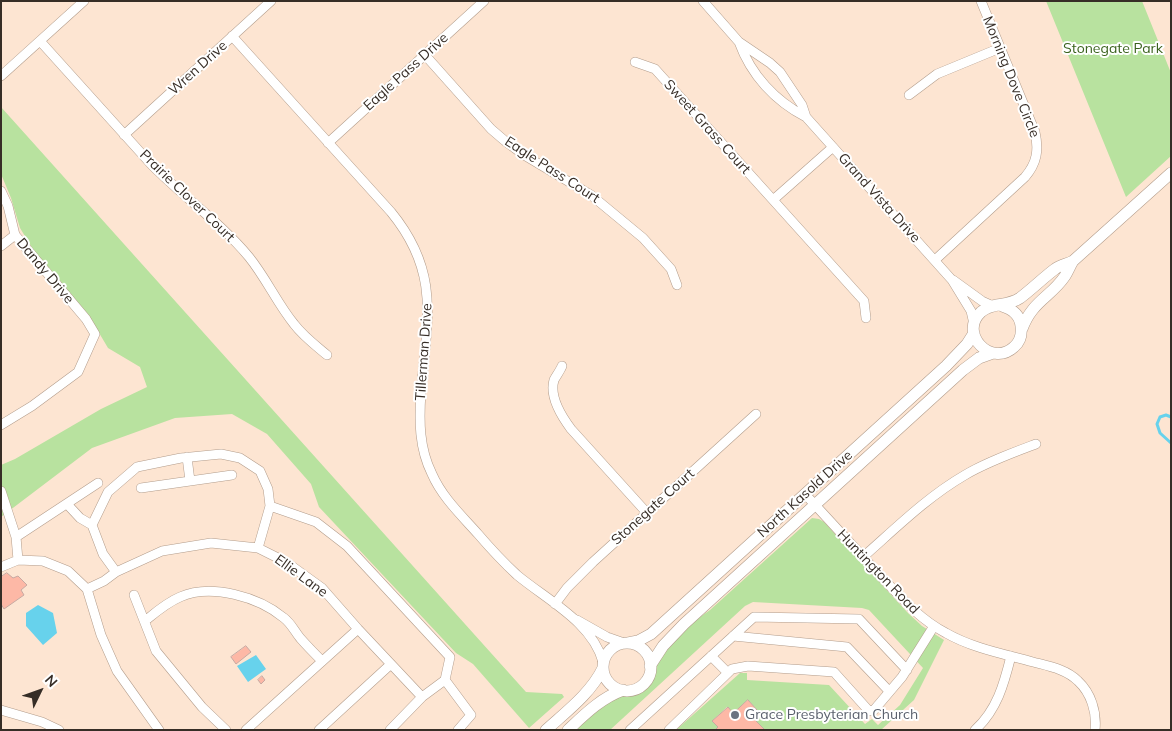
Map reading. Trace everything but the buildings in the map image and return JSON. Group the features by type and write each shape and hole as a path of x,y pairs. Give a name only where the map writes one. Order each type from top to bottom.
{"main road":[{"path":"1073,261 1056,268 1017,300 980,312 974,329 980,346 993,353 1006,352 1013,348 1019,341 1028,315 1064,277 1073,261 1171,173"},
{"path":"997,306 1014,311 1021,322 1022,329"},
{"name":"North Kasold Drive","path":"626,643 638,641 651,634 946,366 967,344 974,329"},
{"name":"North Kasold Drive","path":"650,666 657,653 674,634 815,505 973,362 993,353"},
{"path":"546,730 582,697 596,681 603,665 610,650 626,643 634,644 644,650 649,659 649,676 644,684 633,690 618,689 609,683 603,665"},
{"path":"568,730 602,700 623,690"}],"street":[{"path":"1,76 84,1"},
{"name":"Wren Drive","path":"124,135 271,1"},
{"name":"Eagle Pass Drive","path":"328,143 484,1"},
{"name":"Grand Vista Drive","path":"703,1 739,42 780,72 802,105 806,117"},
{"name":"Morning Dove Circle","path":"935,260 1025,177 1036,160 1037,142 1035,132 981,1"},
{"name":"Tillerman Drive","path":"232,36 403,227 412,240 420,258 424,275 428,309 420,429 426,460 431,474 449,502 502,561 531,587 572,618 596,644 600,650 603,665"},
{"name":"Prairie Clover Court","path":"40,41 168,181 234,241 262,275 293,323 308,340 327,355"},
{"name":"Grand Vista Drive","path":"739,42 743,53 764,86 806,117 952,280 971,311 974,329"},
{"path":"909,95 937,74 1000,48"},
{"name":"Eagle Pass Court","path":"425,55 491,129 505,141 591,195 643,238 671,269 677,285"},
{"name":"Sweet Grass Court","path":"635,62 655,69 864,301 866,318"},
{"path":"773,200 833,147"},
{"name":"Dandy Drive","path":"1,191 8,206 15,235 86,319 95,334 78,372 32,406 1,425"},
{"path":"1,246 15,235"},
{"name":"Grand Vista Drive","path":"952,280 982,301 997,306"},
{"path":"562,366 554,381 553,391 563,417 571,429 647,513"},
{"name":"Stonegate Court","path":"555,604 567,588 593,562 756,414"},
{"path":"863,557 941,490 996,459 1036,444"},
{"path":"92,525 108,492 137,467 187,457 221,454 240,458 260,471 268,489 270,506 258,548"},
{"path":"187,457 190,481"},
{"path":"141,488 232,475"},
{"path":"16,537 98,483"},
{"path":"1,491 16,537 18,560"},
{"name":"Huntington Road","path":"805,494 907,604 934,626 962,641 1056,668 1069,674 1078,682 1092,703 1095,715 1095,730"},
{"path":"67,504 80,518 92,525 103,554 116,572"},
{"path":"270,506 316,522 347,546 450,657 445,680 422,697 392,729"},
{"name":"Ellie Lane","path":"87,589 104,581 116,572 162,551 211,543 258,548 286,562 322,588 422,697"},
{"path":"1,567 18,560 43,561 68,571 87,589 101,635 117,671 160,730"},
{"path":"145,621 165,605 181,596 201,592 245,596 268,606 286,619 301,639 322,661"},
{"path":"134,595 156,651 202,707 226,730"},
{"path":"630,730 754,617 860,619 907,670"},
{"name":"Tillerman Drive","path":"572,618 607,637 626,643"},
{"path":"669,730 732,669 748,666 834,672 869,711 874,710 907,670 934,626"},
{"path":"246,730 358,629"},
{"path":"733,636 847,647 890,692"},
{"path":"711,656 728,673"},
{"path":"975,730 997,702 1004,685 1011,656"},
{"path":"319,730 391,664"},
{"path":"445,680 471,715 458,730"},
{"path":"1,710 42,722 59,730"}],"green space":[{"name":"Stonegate Park","path":"1046,1 1142,1 1171,73 1171,156 1126,197"},
{"path":"1,107 526,692 562,694 564,697 529,728 473,664 456,653 319,507 311,484 267,434 232,414 175,418 92,448 1,517 1,465 15,459 101,409 147,387 140,367 108,348 95,326 34,251 20,228 1,174"},
{"path":"812,518 824,522 908,613 922,626 944,640 914,700 881,730 765,730 751,716 757,710 748,700 733,713 727,707 712,721 718,727 715,730 676,730 740,673 747,673 747,680 829,685 865,724 872,719 878,725 900,705 923,668 869,610 862,608 753,602 745,606 610,730 575,730 588,717 617,697 637,694 647,688 653,679 658,657 690,624 710,610"}],"water":[{"path":"38,605 53,613 57,633 43,645 26,626 26,613"},
{"path":"256,655 266,669 248,682 237,666"}],"waterway":[{"path":"1171,417 1166,415 1160,417 1157,424 1160,433 1171,443"}],"place":[{"name":"Grace Presbyterian Church","path":"735,715"}]}
